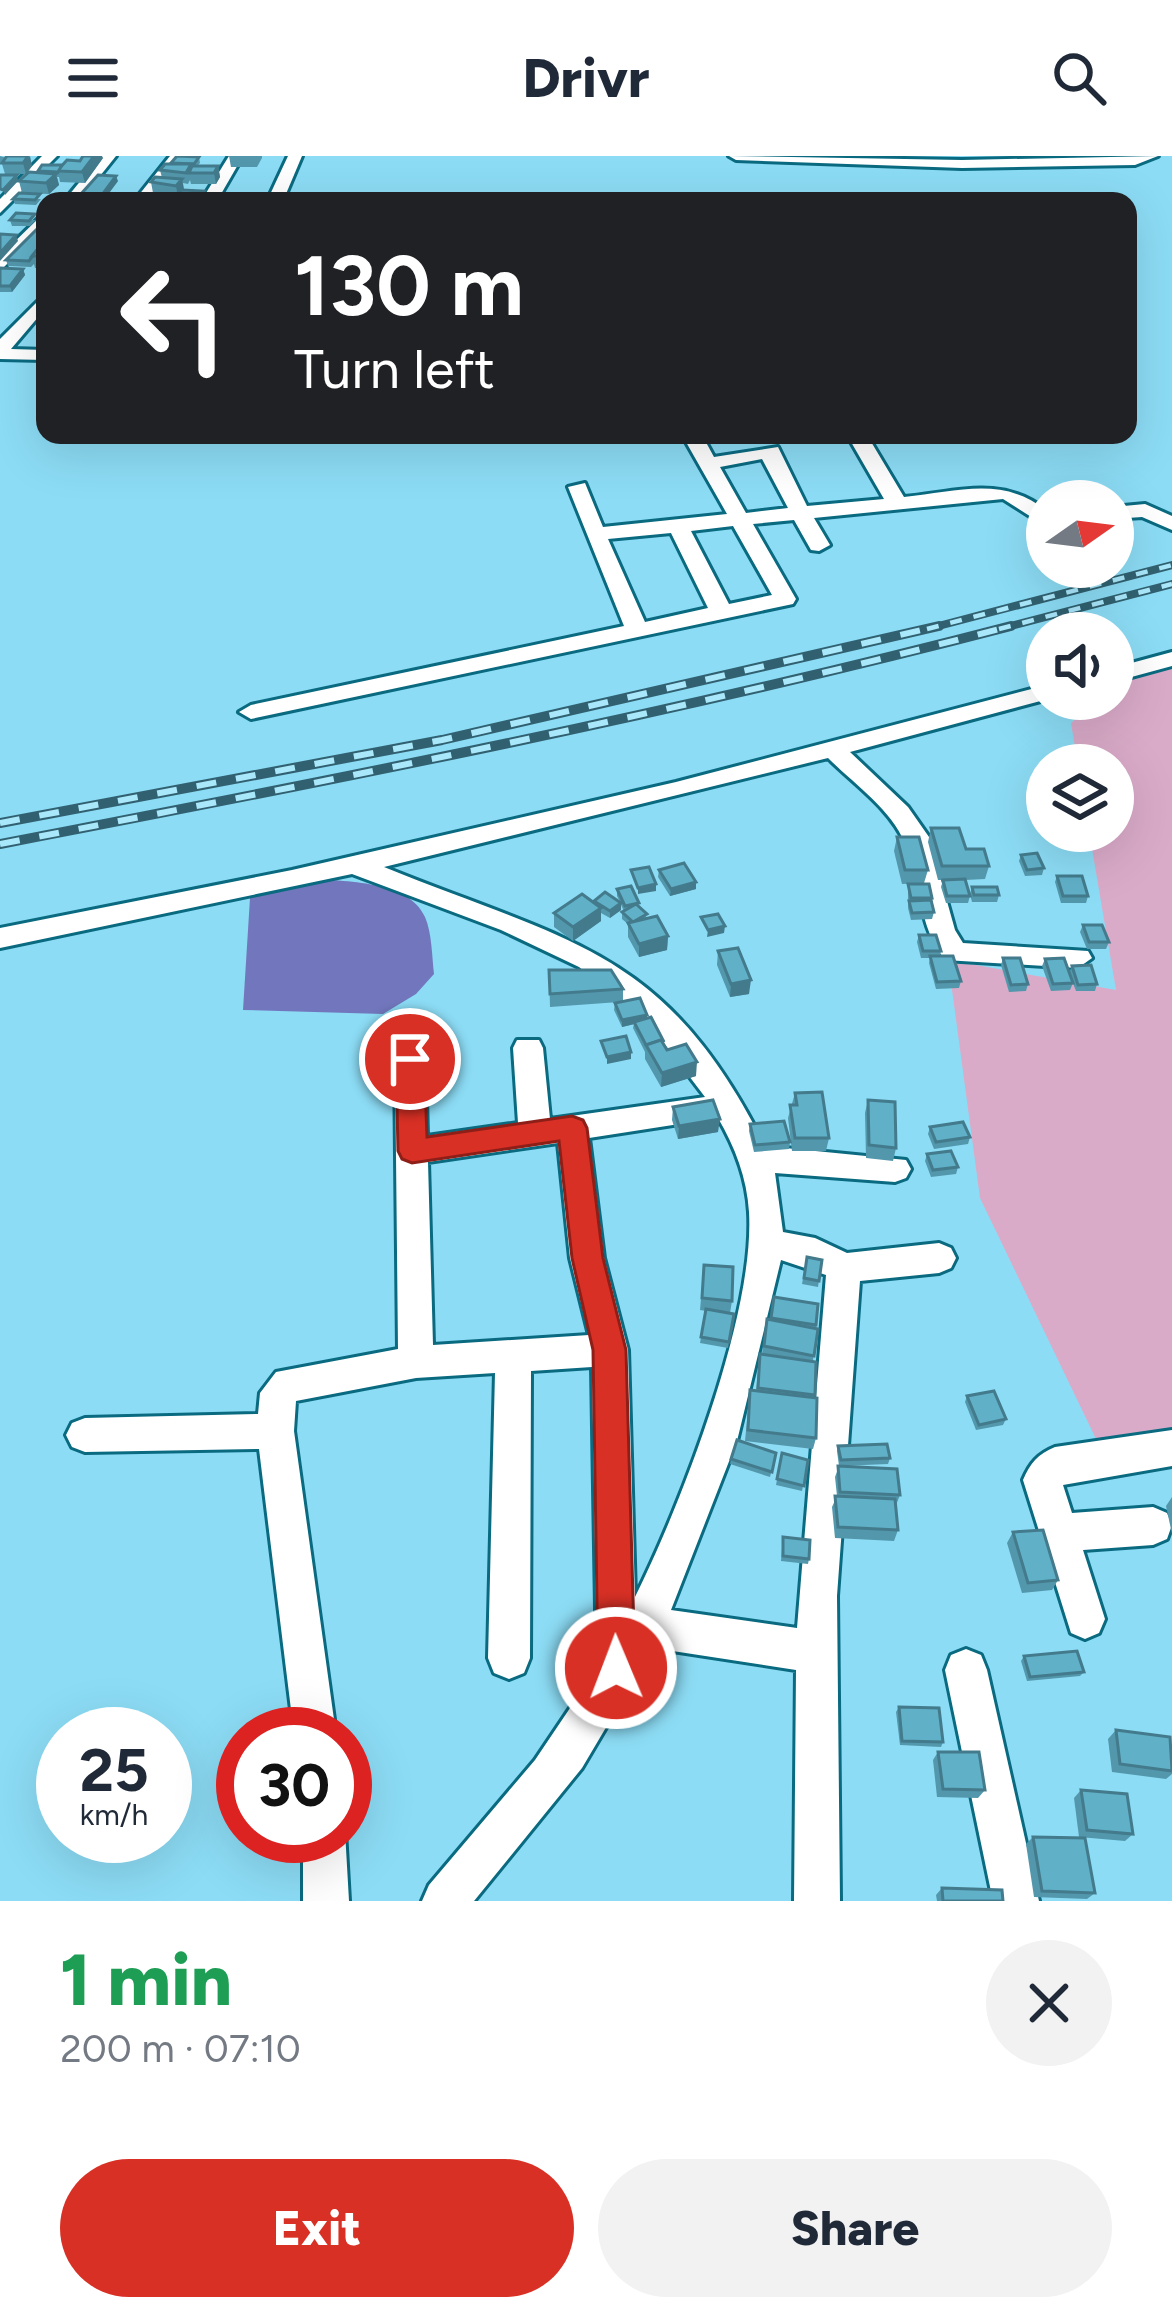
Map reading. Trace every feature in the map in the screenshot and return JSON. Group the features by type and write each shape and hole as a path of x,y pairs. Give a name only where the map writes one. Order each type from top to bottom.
{"street":[{"path":"36,213 0,208 50,156"},
{"path":"80,192 109,156"},
{"path":"149,192 178,156"},
{"path":"214,192 236,156"},
{"path":"279,192 296,156"},
{"path":"736,156 1113,161 1151,156"},
{"path":"0,266 36,224"},
{"path":"0,352 36,310"},
{"path":"0,352 36,354"},
{"path":"251,712 785,599 697,444"},
{"path":"707,464 768,444"},
{"path":"771,444 799,514 819,545"},
{"path":"863,444 897,503"},
{"path":"578,487 637,630"},
{"path":"595,534 1003,494 1026,504"},
{"path":"1134,511 1145,510 1172,524"},
{"path":"678,526 723,615"},
{"path":"1134,669 1172,659"},
{"path":"0,938 676,790 1026,697"},
{"path":"832,748 918,839 943,933 955,953 1078,958"},
{"path":"352,864 494,916 590,962 653,1007 729,1105 764,1190 769,1244 733,1396 676,1558 581,1732 445,1901"},
{"path":"528,1048 535,1133"},
{"path":"410,1059 416,1362"},
{"path":"412,1151 729,1105"},
{"path":"572,1128 587,1258 610,1350 616,1668"},
{"path":"751,1158 895,1169"},
{"path":"769,1244 815,1253 844,1268 939,1258"},
{"path":"817,1901 817,1596 844,1268"},
{"path":"311,1707 275,1431 278,1393 289,1384 416,1362 610,1350"},
{"path":"509,1658 513,1356"},
{"path":"85,1435 275,1431"},
{"path":"1085,1619 1042,1480 1055,1465 1172,1448"},
{"path":"1058,1533 1153,1526"},
{"path":"639,1626 817,1652"},
{"path":"966,1670 1016,1901"},
{"path":"325,1863 326,1901"}],"shaded area":[{"path":"1172,667 1172,1444 1097,1441 980,1198 948,960 1116,990 1093,852 1134,852 1134,744 1074,744 1071,723 1134,720 1134,669"}],"water":[{"path":"303,878 371,884 404,895 425,917 434,974 416,994 383,1014 243,1010 250,898 265,887"}],"building":[{"path":"7,156 28,156 23,163 2,163"},
{"path":"83,156 94,156 82,172 57,171 67,160 80,161"},
{"path":"177,156 199,157 194,164 171,163"},
{"path":"165,164 191,164 186,173 160,170"},
{"path":"42,165 62,165 58,172 38,171"},
{"path":"192,166 218,166 214,173 189,173"},
{"path":"29,172 56,174 46,183 19,181"},
{"path":"0,175 17,175 3,190"},
{"path":"98,175 116,176 104,192 83,192"},
{"path":"155,177 182,179 176,186 151,182"},
{"path":"19,193 36,194 35,200 13,199"},
{"path":"16,213 35,214 29,221 10,220"},
{"path":"36,230 36,251 29,261 6,260"},
{"path":"0,234 16,235 0,253"},
{"path":"0,268 23,269 10,286 0,286"},
{"path":"931,828 959,828 966,849 984,849 989,866 942,866"},
{"path":"897,837 919,837 928,870 905,870"},
{"path":"1037,853 1044,868 1027,870 1021,855"},
{"path":"684,863 696,882 671,889 659,870"},
{"path":"649,867 656,884 638,888 631,870"},
{"path":"1057,876 1082,876 1088,896 1063,896"},
{"path":"965,879 970,896 947,896 943,880"},
{"path":"908,884 929,884 932,898 911,898"},
{"path":"631,886 639,903 625,906 617,889"},
{"path":"972,887 997,887 999,895 974,895"},
{"path":"605,892 621,903 610,911 594,901"},
{"path":"582,894 601,908 573,927 554,913"},
{"path":"931,900 934,912 912,913 909,901"},
{"path":"636,904 647,914 633,922 622,912"},
{"path":"718,914 725,926 708,930 701,917"},
{"path":"657,916 668,936 639,944 628,923"},
{"path":"1083,925 1102,925 1109,942 1089,942"},
{"path":"919,935 936,935 941,951 923,951"},
{"path":"738,948 751,980 731,984 718,951"},
{"path":"930,956 953,956 961,981 937,982"},
{"path":"1003,958 1020,958 1028,984 1011,985"},
{"path":"1064,958 1073,983 1053,984 1045,959"},
{"path":"1091,965 1097,984 1078,985 1072,966"},
{"path":"549,970 611,970 623,989 550,994"},
{"path":"640,998 647,1015 622,1020 615,1003"},
{"path":"651,1017 664,1042 646,1045 634,1022"},
{"path":"626,1036 631,1052 607,1057 601,1041"},
{"path":"661,1040 667,1050 686,1044 697,1062 662,1073 646,1045"},
{"path":"822,1092 829,1138 795,1138 790,1105 797,1105 795,1093"},
{"path":"713,1100 720,1119 679,1126 673,1107"},
{"path":"868,1100 895,1102 896,1148 869,1145"},
{"path":"784,1121 790,1142 755,1145 750,1124"},
{"path":"963,1122 970,1137 936,1142 930,1127"},
{"path":"951,1151 958,1167 933,1170 927,1154"},
{"path":"807,1257 822,1260 819,1281 804,1278"},
{"path":"704,1265 733,1267 732,1301 702,1298"},
{"path":"774,1297 818,1304 816,1325 771,1318"},
{"path":"706,1309 734,1314 729,1342 701,1337"},
{"path":"767,1319 818,1329 814,1356 764,1346"},
{"path":"760,1354 816,1362 815,1395 758,1388"},
{"path":"750,1390 817,1398 816,1438 748,1430"},
{"path":"994,1391 1006,1419 979,1425 967,1396"},
{"path":"737,1440 776,1453 772,1472 731,1459"},
{"path":"887,1444 890,1458 841,1460 838,1446"},
{"path":"782,1453 808,1460 804,1486 777,1479"},
{"path":"838,1466 897,1469 900,1495 840,1492"},
{"path":"835,1496 895,1499 898,1530 838,1527"},
{"path":"1043,1530 1058,1580 1028,1583 1013,1532"},
{"path":"783,1537 810,1540 809,1559 783,1556"},
{"path":"1077,1651 1084,1672 1030,1677 1024,1656"},
{"path":"899,1707 939,1708 943,1742 902,1741"},
{"path":"1116,1730 1170,1737 1172,1771 1120,1764"},
{"path":"938,1752 979,1752 985,1790 943,1789"},
{"path":"1081,1790 1127,1794 1133,1834 1087,1830"},
{"path":"1033,1837 1085,1838 1095,1893 1042,1891"},
{"path":"942,1888 1002,1890 1003,1901 943,1901"}],"railway":[{"path":"935,627 1172,565"},
{"path":"999,629 1172,584"},
{"path":"935,627 939,626"},
{"path":"0,844 634,716 1011,626"},
{"path":"0,823 442,740 935,627"},
{"path":"927,629 935,627"}],"route":[{"path":"410,1059 412,1151 572,1128 587,1258 610,1350 616,1668"}]}
